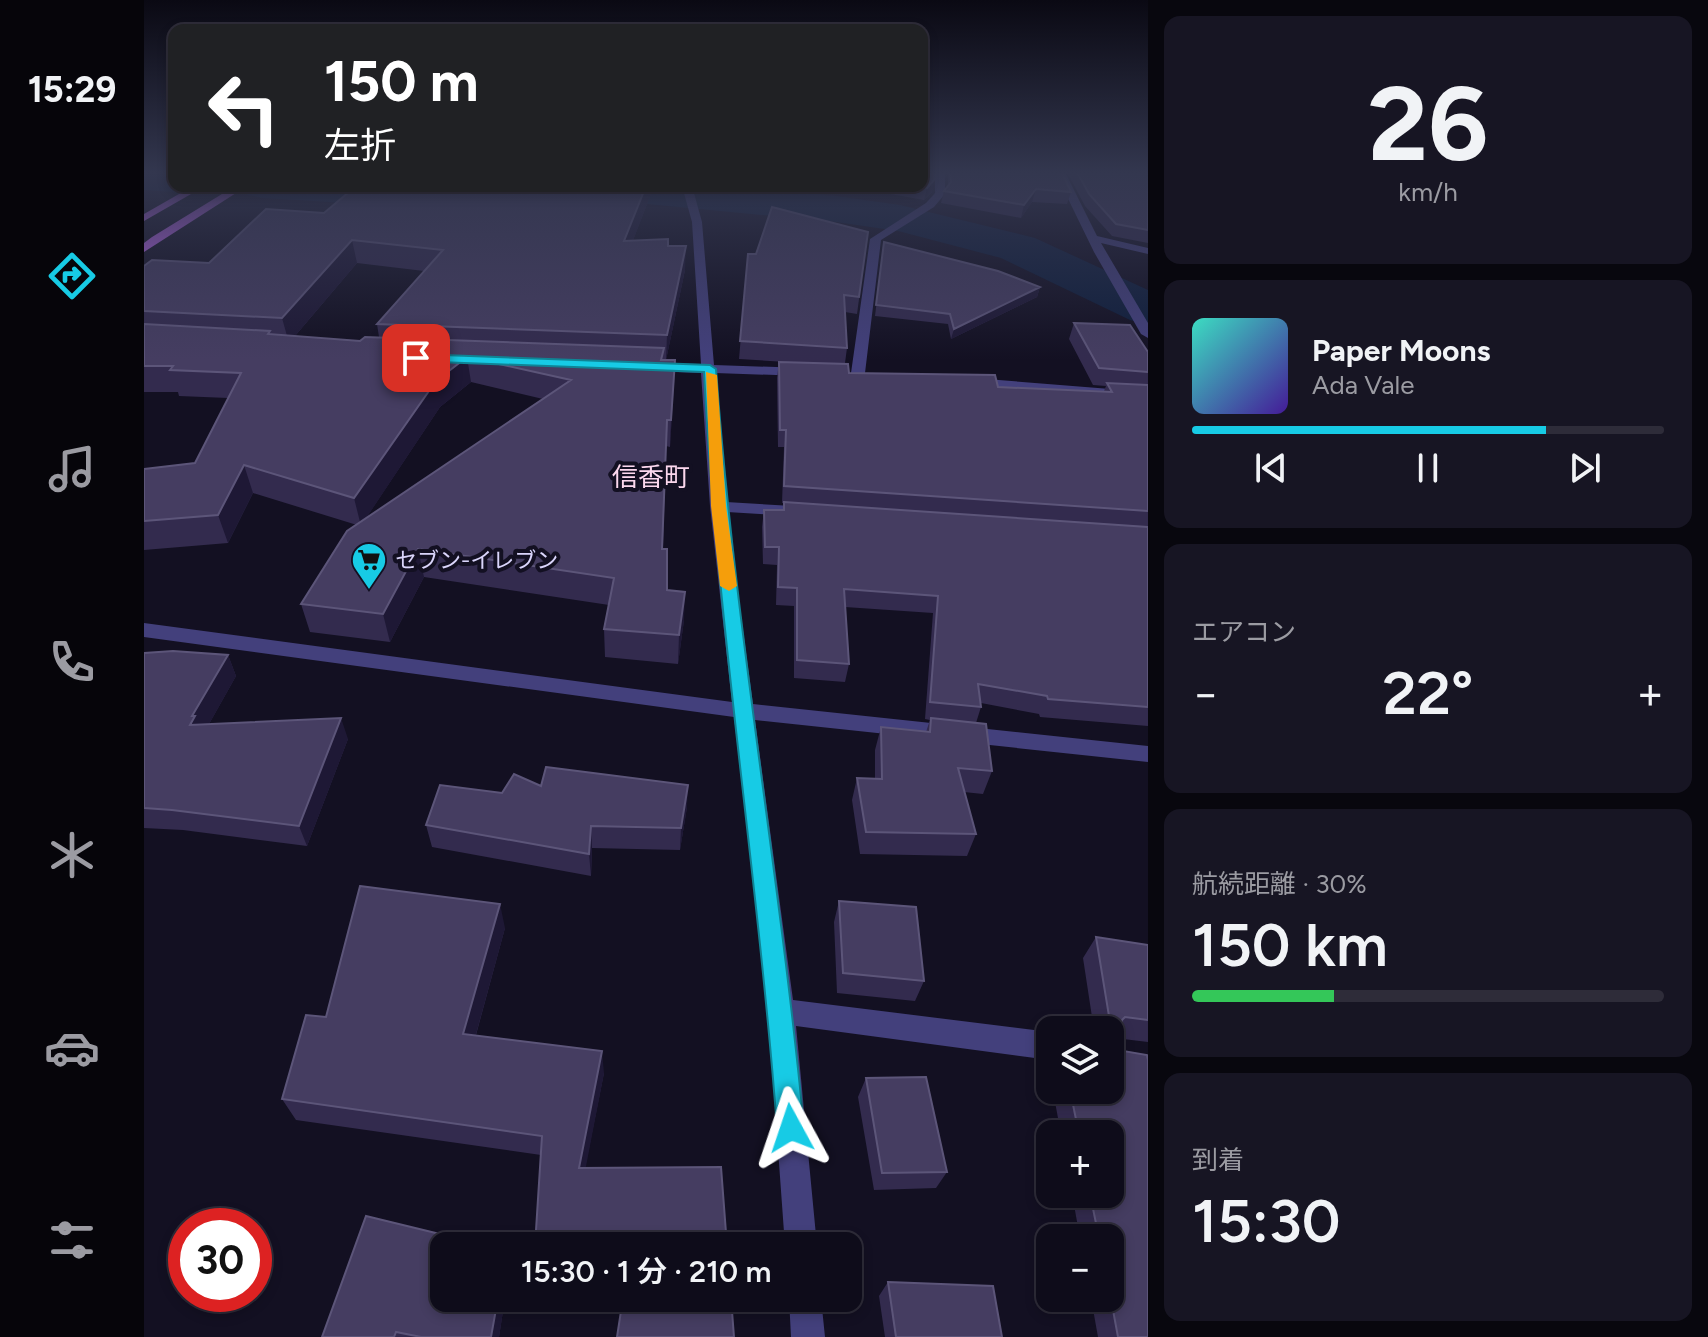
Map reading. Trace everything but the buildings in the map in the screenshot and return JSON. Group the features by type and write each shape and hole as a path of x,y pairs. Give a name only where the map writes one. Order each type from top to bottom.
{"main road":[{"path":"144,249 166,234"}],"street":[{"path":"698,234 718,506 781,1011 800,1232"},
{"path":"858,373 876,239 883,234"},
{"path":"1091,234 1148,334"},
{"path":"1093,238 1148,251"},
{"path":"632,366 813,372"},
{"path":"965,381 1148,396"},
{"path":"718,506 827,513"},
{"path":"144,630 745,711 1148,754"},
{"path":"781,1011 1036,1044"},
{"path":"806,1312 808,1337"}],"waterway":[{"path":"964,234 1018,248 1148,309"}],"slow traffic":[{"path":"710,375 718,506 729,586"}],"place":[{"name":"セブン-イレブン","path":"369,591"}],"district":[{"name":"信香町","path":"651,477"}],"route":[{"path":"416,358 710,369 718,506 781,1011 791,1128"}]}
